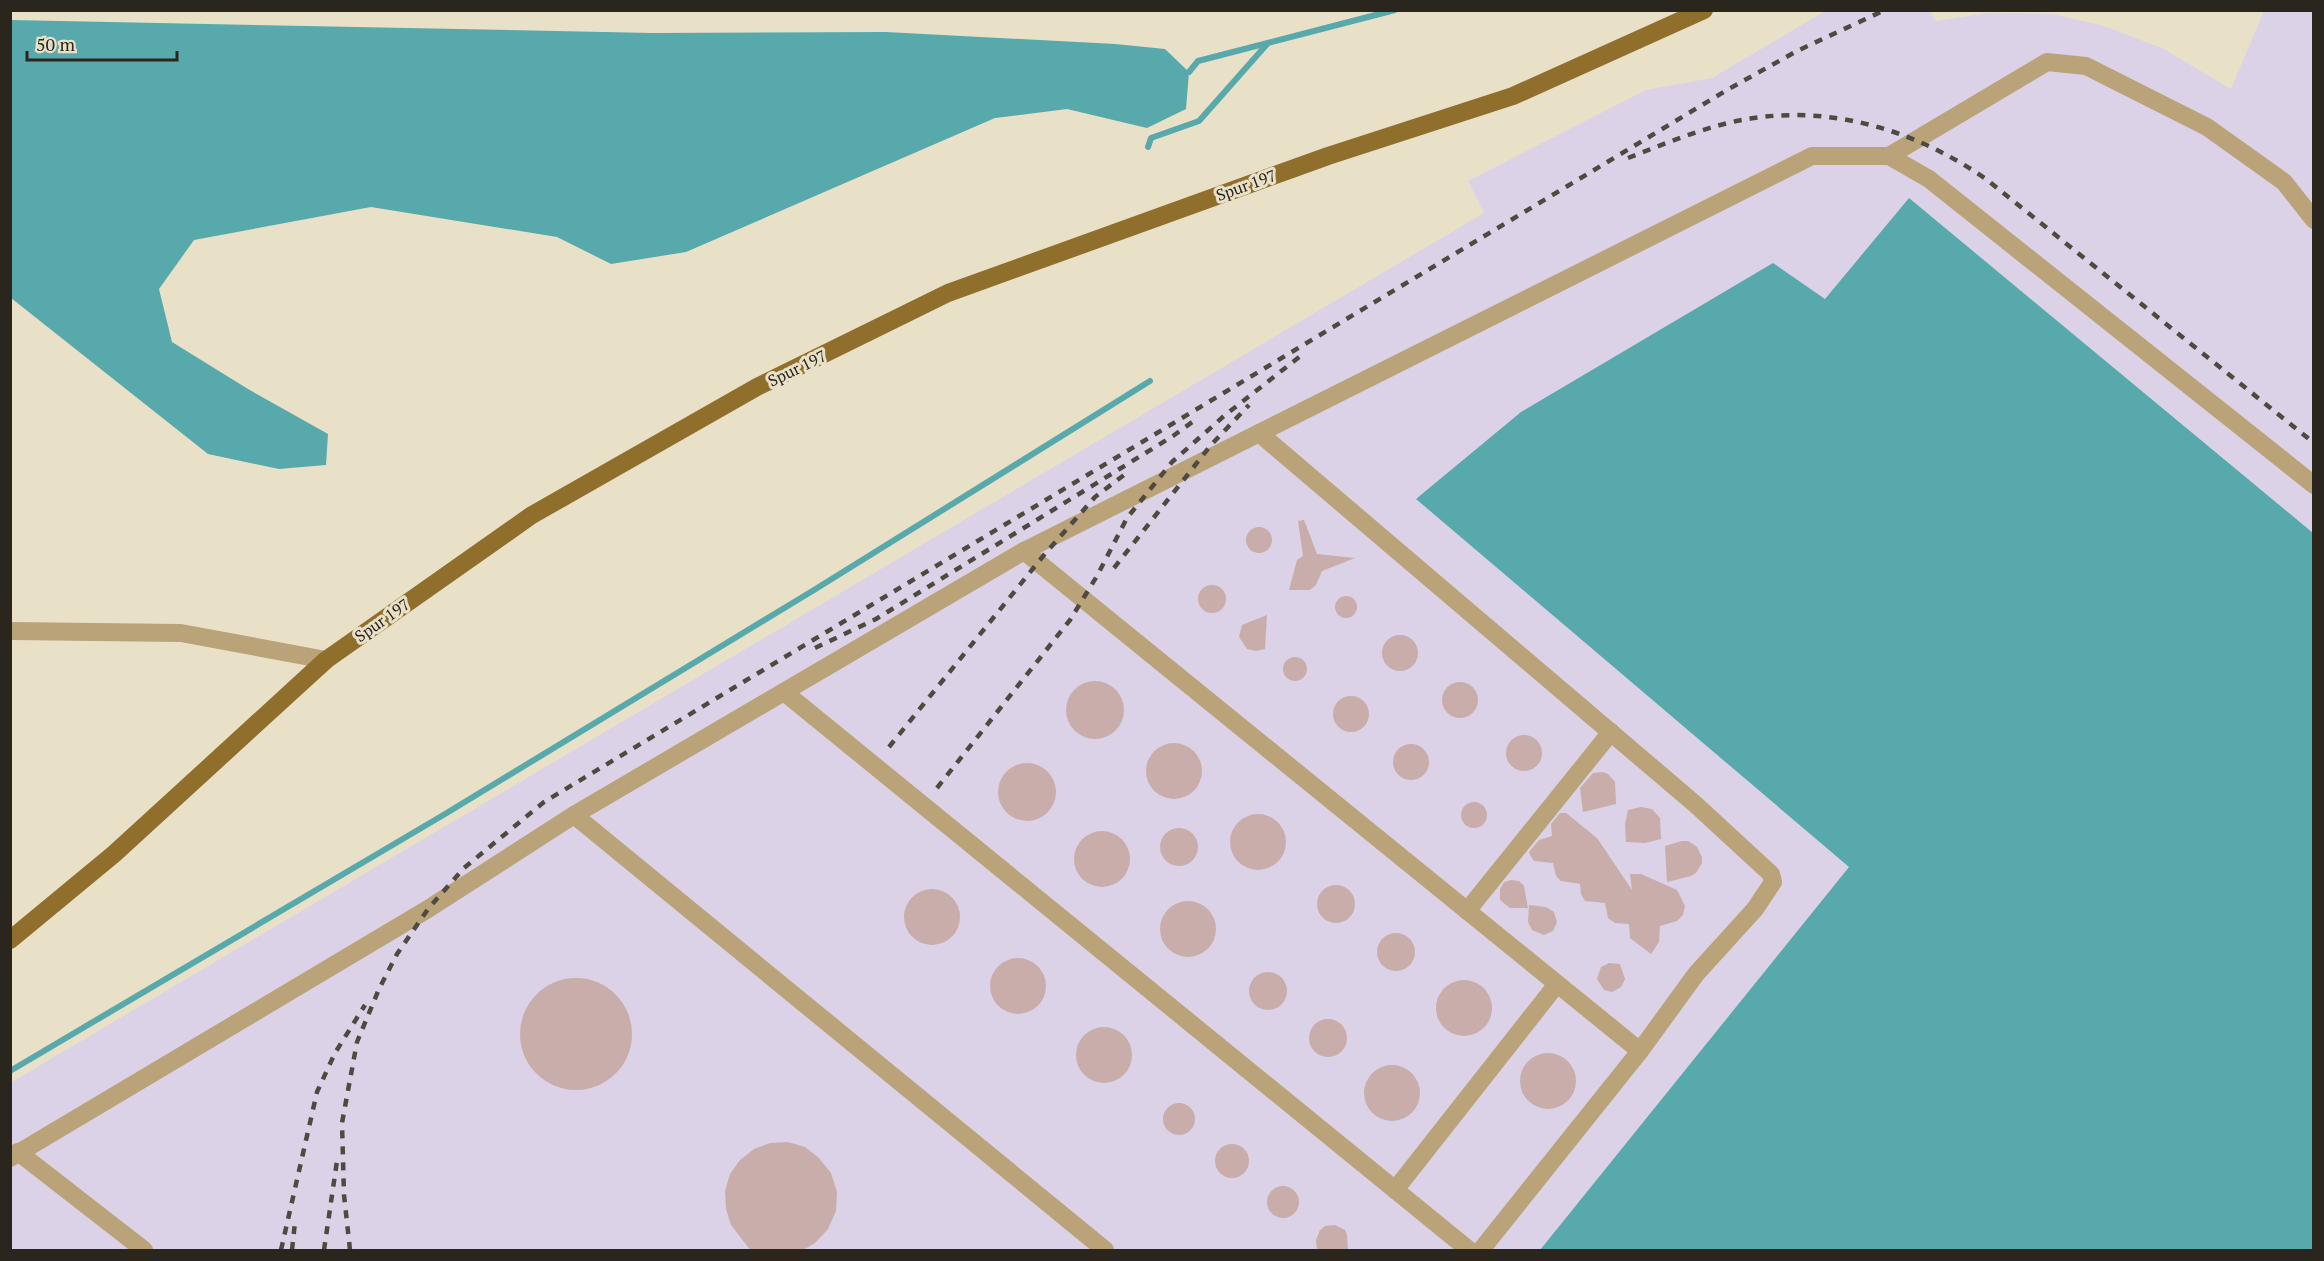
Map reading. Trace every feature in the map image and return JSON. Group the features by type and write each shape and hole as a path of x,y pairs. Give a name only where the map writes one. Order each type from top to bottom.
{"main road":[{"name":"Spur 197","path":"10,940 114,854 326,660 532,515 757,387 948,293 1328,156 1513,96 1704,10"}],"street":[{"path":"1889,156 2047,62 2085,66 2207,127 2284,182 2313,220"},
{"path":"144,1251 14,1155 428,909 574,815 1024,551 1812,156 1889,156 1929,179 2313,485"},
{"path":"1259,433 1695,804 1771,874 1773,882 1755,909 1696,974 1640,1051 1481,1251"},
{"path":"1024,551 1640,1051"},
{"path":"10,631 181,633 326,660"},
{"path":"784,692 1469,1251"},
{"path":"1467,911 1611,732"},
{"path":"574,815 1105,1251"},
{"path":"1395,1190 1557,984"}],"shaded area":[{"path":"1827,10 1930,11 1936,21 1986,13 2052,14 2104,26 2164,49 2231,89 2264,11 2313,11 2313,533 1909,198 1825,299 1416,498 1849,867 1540,1250 11,1250 10,1083 1484,213 1468,181 1646,90 1712,78"}],"water":[{"path":"11,20 652,33 886,32 1115,44 1165,49 1189,72 1186,109 1147,128 1067,109 995,118 686,252 611,264 557,237 371,207 194,240 159,289 172,342 248,389 328,434 326,465 279,469 208,454 11,298"},
{"path":"1909,198 2313,533 2313,1250 1540,1250 1849,867 1416,499 1521,412 1773,263 1825,299"}],"building":[{"path":"1304,520 1317,554 1355,558 1322,571 1316,585 1310,590 1289,590 1297,560 1303,556 1298,521"},
{"path":"1259,527 1268,531 1272,540 1268,549 1259,553 1250,549 1246,540 1250,531"},
{"path":"1212,585 1222,589 1226,599 1222,609 1212,613 1202,609 1198,599 1202,589"},
{"path":"1346,596 1356,603 1357,607 1350,617 1346,618 1336,611 1335,607 1342,597"},
{"path":"1267,615 1265,649 1256,651 1247,649 1239,637 1242,625"},
{"path":"1400,635 1413,640 1418,653 1413,666 1400,671 1387,666 1382,653 1387,640"},
{"path":"1295,657 1300,658 1306,664 1306,674 1300,680 1295,681 1290,680 1284,674 1283,669 1284,664 1290,658"},
{"path":"1089,681 1101,681 1116,689 1124,704 1124,716 1116,731 1101,739 1089,739 1074,731 1066,716 1066,704 1074,689"},
{"path":"1460,682 1473,687 1478,700 1473,713 1460,718 1447,713 1442,700 1447,687"},
{"path":"1351,696 1364,701 1369,714 1364,727 1351,732 1338,727 1333,714 1338,701"},
{"path":"1524,735 1537,740 1542,753 1537,766 1524,771 1511,766 1506,753 1511,740"},
{"path":"1174,743 1189,748 1197,756 1202,771 1197,786 1189,794 1174,799 1159,794 1151,786 1146,771 1151,756 1159,748"},
{"path":"1411,744 1424,749 1429,762 1424,775 1411,780 1398,775 1393,762 1398,749"},
{"path":"1021,763 1033,763 1048,771 1056,786 1056,798 1048,813 1033,821 1021,821 1006,813 998,798 998,786 1006,771"},
{"path":"1603,772 1615,782 1616,804 1583,812 1580,788 1593,773"},
{"path":"1474,802 1483,806 1487,815 1483,824 1474,828 1465,824 1461,815 1465,806"},
{"path":"1641,807 1652,809 1660,818 1661,839 1645,843 1626,842 1625,824 1628,810"},
{"path":"1560,813 1566,813 1597,838 1632,890 1630,874 1641,874 1677,890 1685,906 1683,915 1677,921 1660,926 1659,942 1651,954 1630,938 1629,924 1615,923 1608,918 1605,903 1585,901 1581,894 1580,884 1561,881 1556,876 1553,863 1534,861 1530,855 1529,852 1539,840 1552,836 1551,824"},
{"path":"1258,814 1273,819 1281,827 1286,842 1281,857 1273,865 1258,870 1243,865 1235,857 1230,842 1235,827 1243,819"},
{"path":"1179,828 1193,833 1198,847 1193,861 1179,866 1165,861 1160,847 1165,833"},
{"path":"1102,831 1117,836 1125,844 1130,859 1125,874 1117,882 1102,887 1087,882 1079,874 1074,859 1079,844 1087,836"},
{"path":"1688,841 1697,847 1702,863 1696,873 1691,876 1667,882 1665,846"},
{"path":"1519,881 1524,886 1528,908 1510,908 1500,900 1500,889 1504,882"},
{"path":"1336,885 1350,890 1355,904 1350,918 1336,923 1322,918 1317,904 1322,890"},
{"path":"932,889 947,894 955,902 960,917 955,932 947,940 932,945 917,940 909,932 904,917 909,902 917,894"},
{"path":"1188,901 1203,906 1211,914 1216,929 1211,944 1203,952 1188,957 1173,952 1165,944 1160,929 1165,914 1173,906"},
{"path":"1529,905 1546,907 1554,912 1557,922 1553,931 1544,935 1532,930 1528,922"},
{"path":"1396,933 1410,938 1415,952 1410,966 1396,971 1382,966 1377,952 1382,938"},
{"path":"1018,958 1033,963 1041,971 1046,986 1041,1001 1033,1009 1018,1014 1003,1009 995,1001 990,986 995,971 1003,963"},
{"path":"1609,963 1620,964 1625,979 1621,987 1612,992 1604,990 1597,979 1601,967"},
{"path":"1268,972 1282,977 1287,991 1282,1005 1268,1010 1254,1005 1249,991 1254,977"},
{"path":"576,978 597,983 615,995 627,1013 632,1034 627,1055 615,1073 597,1085 576,1090 555,1085 537,1073 525,1055 520,1034 525,1013 537,995 555,983"},
{"path":"1464,980 1479,985 1487,993 1492,1008 1487,1023 1479,1031 1464,1036 1449,1031 1441,1023 1436,1008 1441,993 1449,985"},
{"path":"1328,1019 1342,1024 1347,1038 1342,1052 1328,1057 1314,1052 1309,1038 1314,1024"},
{"path":"1104,1027 1119,1032 1127,1040 1132,1055 1127,1070 1119,1078 1104,1083 1089,1078 1081,1070 1076,1055 1081,1040 1089,1032"},
{"path":"1548,1053 1563,1058 1571,1066 1576,1081 1571,1096 1563,1104 1548,1109 1533,1104 1525,1096 1520,1081 1525,1066 1533,1058"},
{"path":"1392,1065 1407,1070 1415,1078 1420,1093 1415,1108 1407,1116 1392,1121 1377,1116 1369,1108 1364,1093 1369,1078 1377,1070"},
{"path":"1179,1103 1191,1107 1195,1119 1191,1131 1179,1135 1167,1131 1163,1119 1167,1107"},
{"path":"788,1142 805,1147 819,1158 831,1173 837,1192 836,1211 828,1229 815,1243 801,1251 751,1251 731,1225 726,1209 725,1191 730,1174 740,1160 754,1149 770,1143"},
{"path":"1232,1144 1244,1149 1249,1161 1244,1173 1232,1178 1220,1173 1215,1161 1220,1149"},
{"path":"1283,1186 1295,1190 1299,1202 1295,1214 1283,1218 1271,1214 1267,1202 1271,1190"},
{"path":"1335,1225 1345,1230 1348,1251 1317,1251 1316,1240 1320,1230 1325,1226"}],"waterway":[{"path":"1189,72 1198,61 1395,10"},
{"path":"1148,147 1151,138 1199,121 1268,43"},
{"path":"10,1071 445,814 814,590 1150,381"}],"railway":[{"path":"350,1250 344,1195 342,1123 357,1042 379,989 397,954 428,909 464,868 544,802 1727,90 1797,51 1885,10"},
{"path":"1628,158 1690,134 1722,125 1754,118 1785,115 1846,120 1876,126 1905,136 1960,162 1986,179 2314,443"},
{"path":"937,788 1070,620 1097,576 1127,518 1172,462 1224,416 1303,354"},
{"path":"1114,568 1211,445 1249,405"},
{"path":"815,648 876,619 1173,436 1195,420"},
{"path":"889,747 1044,555 1095,497 1124,475"},
{"path":"281,1250 317,1092 335,1053 365,1005"},
{"path":"324,1250 337,1161"},
{"path":"292,1250 295,1222"}]}
